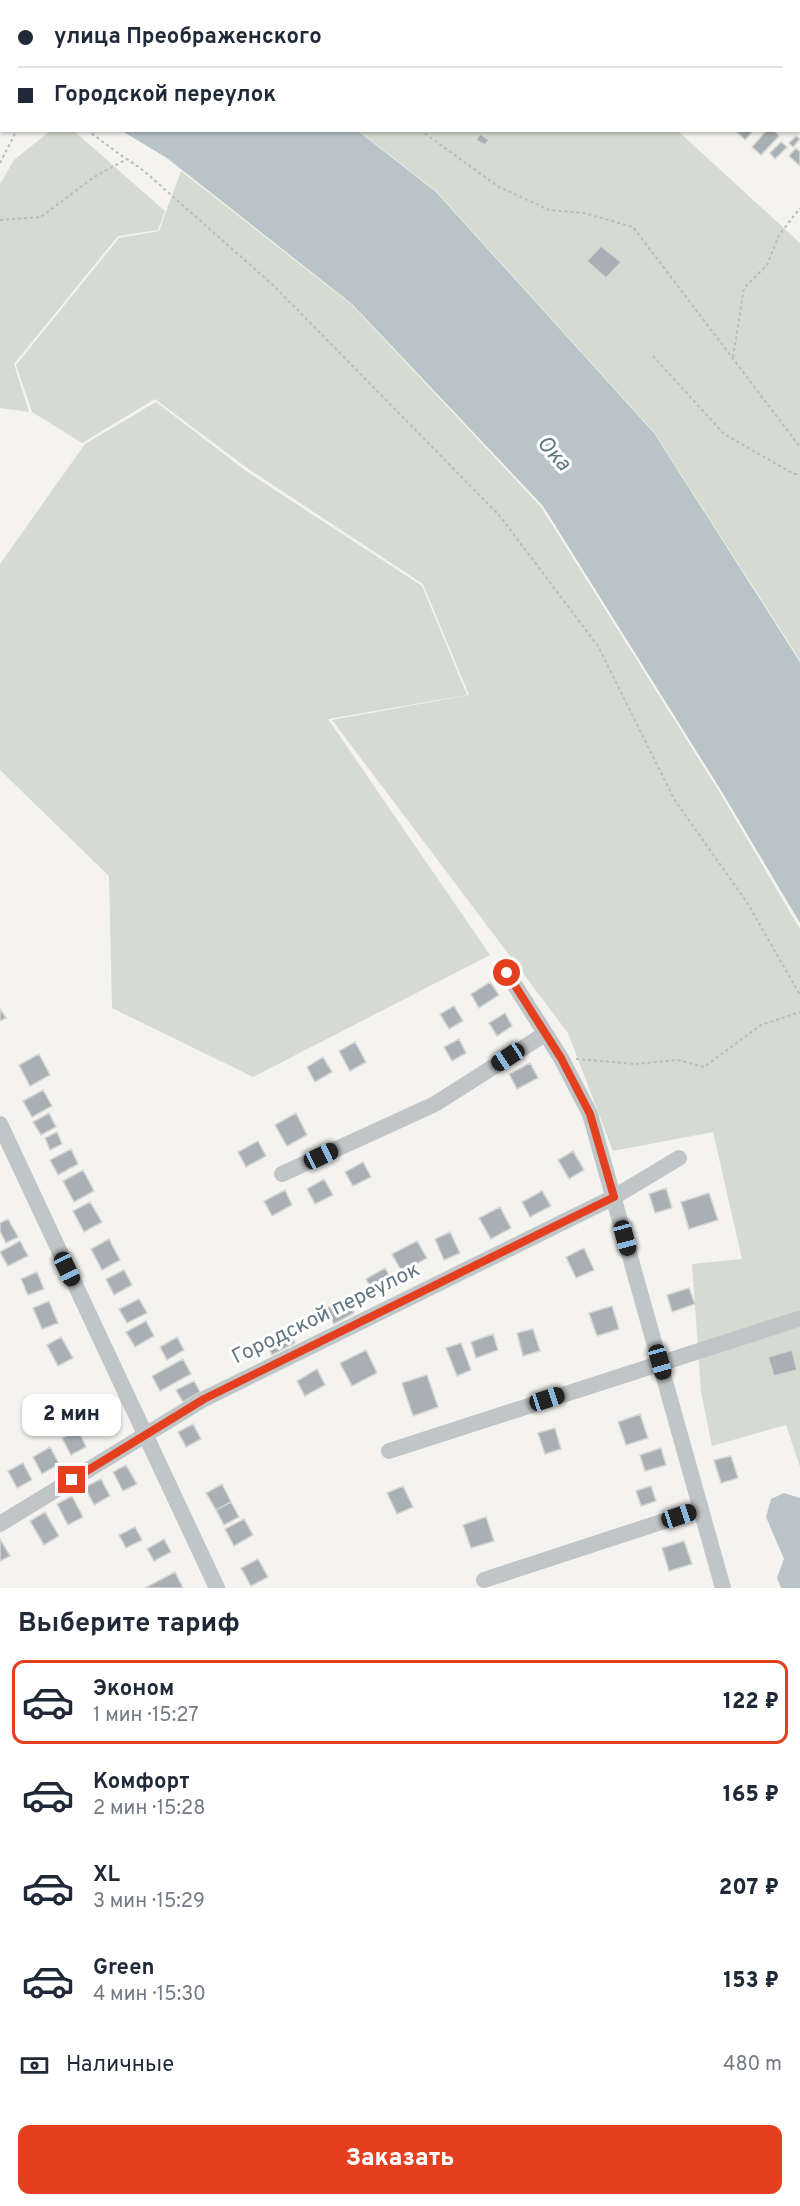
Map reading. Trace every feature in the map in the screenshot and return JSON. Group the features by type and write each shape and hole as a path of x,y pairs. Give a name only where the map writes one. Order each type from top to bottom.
{"street":[{"path":"507,973 561,1058 590,1114 723,1588"},
{"path":"282,1174 435,1104 545,1034"},
{"path":"0,1124 217,1588"},
{"name":"Городской переулок","path":"0,1524 204,1399 614,1197 679,1158"},
{"path":"389,1451 798,1319"},
{"path":"484,1580 701,1509"}],"path":[{"path":"0,163 16,132"},
{"path":"90,132 144,171 274,286 499,515 598,646 674,799 748,904 800,995"},
{"path":"423,132 499,187 549,210 584,213 633,227 800,447"},
{"path":"0,220 41,217 94,177 127,159"},
{"path":"733,358 744,288 766,265 779,235 800,208"},
{"path":"653,356 724,434 794,474 800,474"},
{"path":"561,1058 636,1064 678,1060 705,1067 761,1025 800,1012"}],"shaded area":[{"path":"49,132 75,132 165,211 158,230 118,236 14,364 29,412 0,408 0,184 14,160"},
{"path":"360,132 679,132 800,243 800,660 654,432 436,191"},
{"path":"181,171 352,305 541,507 720,793 800,929 800,1467 786,1425 712,1446 701,1391 692,1264 742,1259 713,1132 613,1151 568,1033 332,720 469,695 423,584 247,468 155,399 82,443 32,412 16,365 119,238 159,231"},
{"path":"156,402 246,471 422,586 467,695 328,719 490,955 253,1077 112,1008 109,876 0,770 0,564 85,444"}],"water":[{"name":"Ока","path":"124,132 359,132 436,192 654,433 800,662 800,923 722,792 543,506 352,304 167,158"},
{"path":"784,1493 800,1498 800,1588 781,1588 777,1578 784,1559 766,1517 771,1499"}],"building":[{"path":"737,132 752,132 745,140"},
{"path":"765,132 776,132 779,136 761,155 752,147"},
{"path":"480,134 489,140 485,145 476,140"},
{"path":"796,136 800,139 793,147 789,143"},
{"path":"781,142 787,147 775,159 770,153"},
{"path":"796,148 800,152 800,166 789,156"},
{"path":"601,246 621,262 606,278 587,261"},
{"path":"490,982 499,995 479,1008 471,994"},
{"path":"454,1006 463,1021 449,1029 440,1014"},
{"path":"0,1009 6,1018 0,1021"},
{"path":"505,1013 512,1026 497,1036 489,1023"},
{"path":"459,1039 466,1053 452,1061 444,1047"},
{"path":"355,1042 366,1062 350,1071 339,1051"},
{"path":"39,1054 50,1075 30,1086 19,1065"},
{"path":"323,1057 332,1072 315,1082 307,1067"},
{"path":"530,1063 538,1078 517,1089 509,1074"},
{"path":"43,1090 52,1106 32,1117 23,1101"},
{"path":"49,1113 56,1127 41,1135 33,1122"},
{"path":"296,1113 307,1135 287,1146 275,1125"},
{"path":"57,1132 62,1144 50,1150 45,1138"},
{"path":"258,1141 266,1156 246,1167 238,1152"},
{"path":"71,1149 78,1164 58,1175 50,1160"},
{"path":"573,1151 584,1170 569,1179 558,1160"},
{"path":"363,1162 371,1177 353,1186 345,1172"},
{"path":"83,1170 94,1191 74,1202 63,1181"},
{"path":"324,1179 333,1195 315,1204 307,1189"},
{"path":"666,1188 672,1208 655,1213 649,1194"},
{"path":"285,1190 292,1205 272,1216 264,1201"},
{"path":"542,1191 551,1206 530,1217 522,1202"},
{"path":"709,1193 718,1220 689,1229 681,1202"},
{"path":"90,1202 102,1222 84,1232 73,1211"},
{"path":"500,1207 511,1228 491,1239 479,1218"},
{"path":"8,1219 18,1237 6,1243 0,1231 0,1223"},
{"path":"450,1232 460,1253 444,1260 435,1239"},
{"path":"109,1239 120,1260 102,1270 91,1249"},
{"path":"20,1241 28,1256 8,1266 0,1252"},
{"path":"417,1241 427,1258 402,1272 392,1254"},
{"path":"584,1248 594,1270 576,1278 566,1257"},
{"path":"385,1268 396,1287 376,1297 366,1279"},
{"path":"124,1270 132,1285 114,1295 106,1279"},
{"path":"37,1272 44,1289 28,1295 21,1279"},
{"path":"689,1288 695,1304 672,1312 667,1295"},
{"path":"346,1298 354,1313 334,1324 325,1309"},
{"path":"139,1299 147,1313 127,1323 119,1309"},
{"path":"49,1301 58,1323 42,1329 33,1308"},
{"path":"612,1306 619,1329 597,1336 589,1313"},
{"path":"146,1321 154,1336 135,1347 126,1332"},
{"path":"288,1329 295,1343 272,1355 265,1341"},
{"path":"533,1329 540,1351 523,1356 517,1333"},
{"path":"493,1334 498,1350 476,1358 471,1342"},
{"path":"61,1337 73,1358 58,1366 47,1345"},
{"path":"177,1337 184,1350 167,1360 160,1347"},
{"path":"461,1343 471,1370 457,1376 446,1348"},
{"path":"366,1350 377,1373 352,1386 340,1363"},
{"path":"792,1350 797,1370 774,1376 768,1357"},
{"path":"183,1359 191,1374 160,1391 152,1376"},
{"path":"317,1369 325,1385 305,1396 297,1381"},
{"path":"427,1375 438,1407 413,1416 402,1383"},
{"path":"194,1381 200,1392 183,1402 176,1390"},
{"path":"101,1414 109,1427 93,1436 85,1424"},
{"path":"640,1414 648,1438 626,1445 618,1422"},
{"path":"193,1424 201,1439 186,1447 178,1432"},
{"path":"555,1428 561,1449 545,1454 538,1433"},
{"path":"78,1430 86,1447 71,1455 62,1438"},
{"path":"50,1447 59,1464 42,1474 33,1457"},
{"path":"661,1448 666,1465 645,1471 640,1455"},
{"path":"731,1456 738,1478 721,1483 714,1460"},
{"path":"23,1463 32,1480 17,1488 8,1471"},
{"path":"126,1465 137,1484 123,1491 113,1472"},
{"path":"101,1479 110,1496 94,1505 85,1487"},
{"path":"222,1484 231,1502 216,1510 206,1493"},
{"path":"403,1486 413,1507 397,1514 387,1493"},
{"path":"651,1486 656,1501 641,1506 636,1491"},
{"path":"72,1496 83,1517 68,1525 57,1504"},
{"path":"231,1502 239,1517 224,1525 216,1510"},
{"path":"45,1512 59,1536 44,1545 30,1521"},
{"path":"486,1517 494,1541 471,1548 463,1525"},
{"path":"244,1519 253,1535 234,1546 225,1529"},
{"path":"135,1527 142,1540 126,1548 119,1535"},
{"path":"0,1539 10,1556 0,1561"},
{"path":"164,1539 171,1552 154,1561 147,1549"},
{"path":"684,1541 692,1564 669,1571 662,1548"},
{"path":"258,1559 268,1577 251,1586 241,1568"},
{"path":"175,1572 183,1588 145,1588"}],"route":[{"path":"72,1480 204,1399 614,1197 590,1114 561,1058 507,973"}]}
